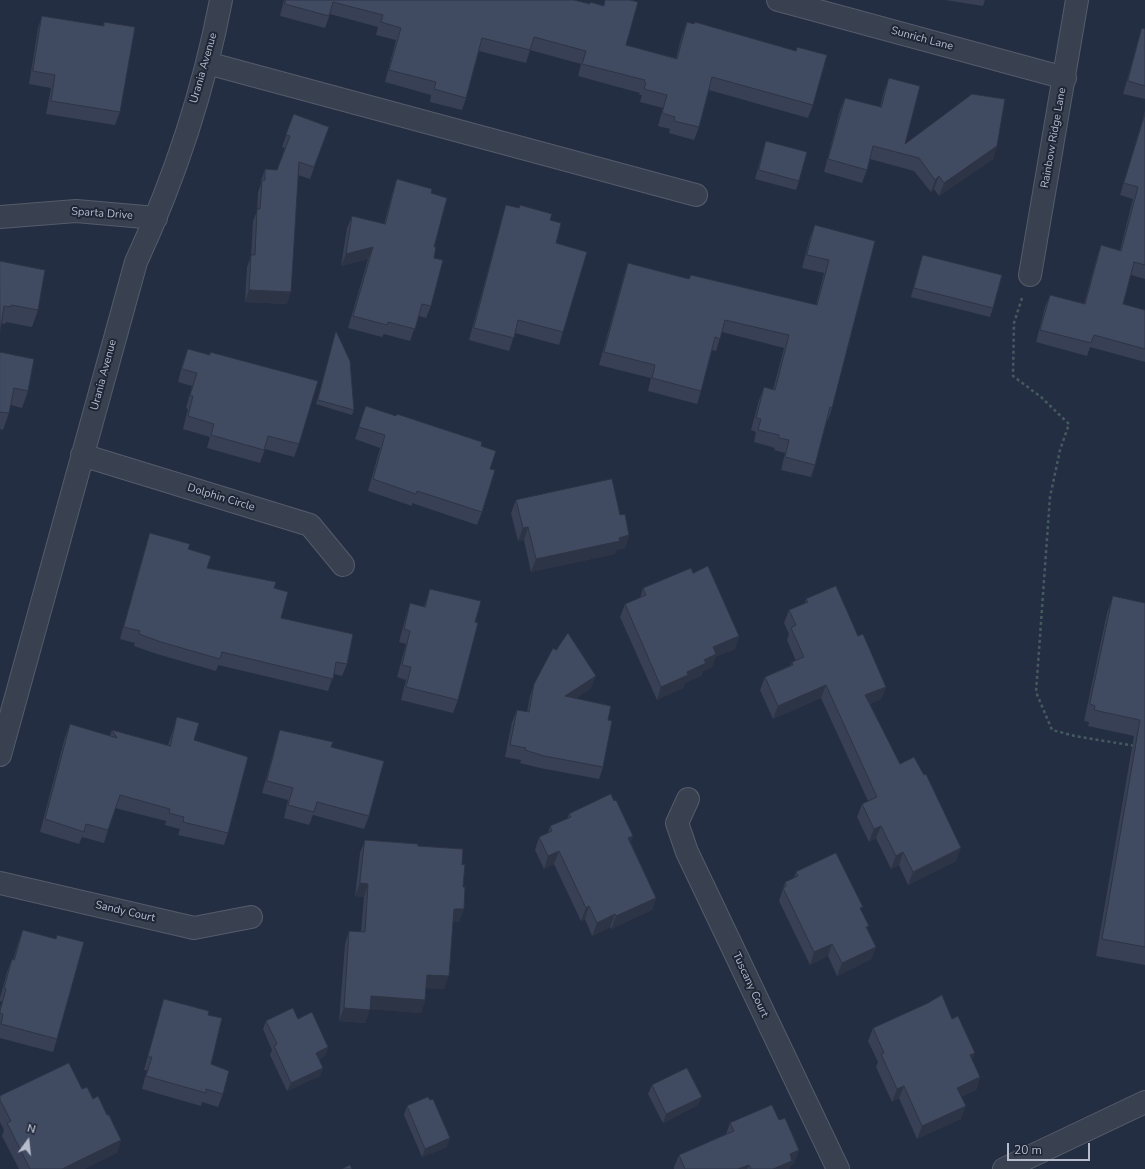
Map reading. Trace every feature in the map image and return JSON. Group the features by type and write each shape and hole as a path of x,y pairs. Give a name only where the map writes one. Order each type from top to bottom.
{"street":[{"name":"Urania Avenue","path":"0,756 136,262 156,218 207,63 222,0"},
{"name":"Sunrich Lane","path":"778,0 1065,78"},
{"name":"Rainbow Ridge Lane","path":"1030,275 1065,78 1077,0"},
{"path":"207,63 696,196"},
{"name":"Sparta Drive","path":"0,217 76,211 156,218"},
{"name":"Dolphin Circle","path":"82,455 310,525 343,565"},
{"name":"Tuscany Court","path":"688,799 677,823 687,852 838,1169"},
{"name":"Sandy Court","path":"0,883 194,928 251,917"},
{"path":"1004,1169 1145,1102"}],"path":[{"path":"1030,275 1014,323 1013,376 1041,397 1069,424 1060,450 1050,497 1036,692 1052,730 1075,736 1137,746"}],"building":[{"path":"286,0 574,0 604,6 605,0 630,0 638,2 626,45 677,59 687,22 694,24 695,22 796,51 797,47 827,55 813,105 712,77 699,127 674,121 675,117 662,113 667,95 644,89 646,83 644,82 645,80 582,64 586,51 534,37 530,50 482,38 466,98 434,89 436,82 389,70 401,28 381,22 383,15 333,2 329,16 285,4"},
{"path":"42,16 104,26 104,22 135,27 120,112 51,101 55,75 33,71"},
{"path":"1142,28 1145,29 1145,86 1128,81"},
{"path":"889,78 920,86 905,144 972,94 1005,99 997,146 944,183 939,176 935,180 919,158 873,146 867,170 828,159 845,98 881,107"},
{"path":"294,114 329,127 314,167 299,162 291,292 249,290 251,255 255,255 257,209 260,209 262,181 265,180 265,169 277,170 290,136 286,135"},
{"path":"1145,114 1145,265 1134,262 1123,304 1145,310 1145,349 1094,335 1091,343 1040,330 1050,295 1085,304 1101,245 1121,251 1138,187 1124,183"},
{"path":"766,141 807,152 799,181 759,170"},
{"path":"397,179 432,189 431,193 447,198 434,247 436,247 434,258 443,260 431,306 422,304 415,329 388,322 387,325 353,316 373,247 346,254 352,216 385,224"},
{"path":"506,205 519,208 520,205 552,214 550,220 561,223 556,243 587,252 563,332 518,320 514,338 474,328"},
{"path":"815,225 875,241 832,408 830,407 815,465 785,457 789,440 779,438 779,435 758,430 761,419 756,418 764,387 775,390 789,335 725,320 720,339 715,337 701,391 652,378 655,365 604,352 628,263 689,279 691,275 817,305 829,260 807,255"},
{"path":"923,255 1002,275 993,308 914,288"},
{"path":"0,261 45,270 38,310 11,305 11,307 4,306 0,332"},
{"path":"336,331 350,361 354,410 318,400"},
{"path":"188,349 210,355 210,352 318,381 299,444 268,436 264,450 211,435 214,424 188,416 193,396 190,395 197,373 182,369"},
{"path":"0,352 34,359 28,391 14,388 9,413 0,412"},
{"path":"366,406 396,416 397,414 482,442 481,446 496,451 490,469 495,470 482,512 417,491 416,494 373,479 385,435 359,427"},
{"path":"612,479 620,515 625,514 629,535 619,538 620,541 536,559 528,527 523,528 516,500"},
{"path":"150,533 190,544 188,549 211,556 207,568 276,582 274,588 288,592 281,618 353,634 347,664 336,662 333,679 222,652 220,659 161,642 139,634 140,631 124,627"},
{"path":"708,566 739,636 713,647 716,654 704,660 706,663 687,672 688,675 661,687 625,604 646,595 643,588 691,568 693,573"},
{"path":"836,586 858,636 863,634 886,687 865,695 900,764 914,757 924,775 926,774 961,848 913,872 903,852 896,856 881,826 874,829 862,804 877,797 826,685 778,706 765,677 793,665 792,662 804,657 791,628 796,625 789,610 808,602 806,599"},
{"path":"430,589 481,601 475,622 478,623 458,700 406,687 411,667 402,665 410,631 404,629 410,603 425,607"},
{"path":"1113,596 1145,603 1145,947 1102,939 1140,720 1094,710 1095,706 1090,704"},
{"path":"568,633 596,676 565,696 611,706 608,720 612,721 603,767 544,756 525,750 526,748 510,745 517,710 529,712 534,684 553,648 556,650"},
{"path":"177,717 199,723 194,740 248,757 228,833 183,822 184,817 169,813 170,809 120,795 108,830 86,824 84,832 45,819 70,724 117,738 112,730 170,746"},
{"path":"280,730 333,742 331,747 384,761 369,816 317,802 314,812 288,805 293,788 267,781"},
{"path":"611,794 614,801 616,800 633,836 628,838 656,898 616,916 615,914 597,923 589,906 586,908 559,851 548,856 539,837 552,831 550,826 571,817 569,814"},
{"path":"365,840 463,849 462,865 465,864 463,887 465,887 464,909 454,909 449,976 427,975 425,1000 371,996 370,1010 344,1008 349,931 365,932 368,884 360,883"},
{"path":"836,853 863,907 860,908 869,926 866,927 876,947 842,963 832,944 814,952 783,888 786,886 785,882 798,876 796,872"},
{"path":"23,930 56,939 57,935 84,942 57,1039 1,1024 3,1014 0,1013 0,1011 6,989 4,988 12,959 14,960"},
{"path":"942,995 952,1019 958,1016 975,1053 970,1055 980,1077 957,1088 966,1106 922,1126 904,1086 897,1089 881,1054 884,1053 873,1028"},
{"path":"164,999 209,1011 208,1015 222,1018 211,1064 229,1071 223,1094 206,1089 206,1093 146,1076 152,1057 148,1057"},
{"path":"293,1008 298,1019 312,1012 328,1047 316,1053 323,1068 291,1083 274,1046 277,1044 266,1021"},
{"path":"69,1063 82,1089 87,1087 93,1099 98,1096 121,1140 62,1169 30,1169 7,1123 11,1121 0,1100 0,1096"},
{"path":"687,1068 702,1097 666,1114 652,1085"},
{"path":"428,1097 430,1100 433,1099 450,1138 425,1149 407,1106"},
{"path":"772,1105 779,1120 785,1118 799,1150 790,1154 792,1161 773,1169 751,1169 749,1165 738,1169 685,1169 679,1155 734,1131 730,1123"},
{"path":"350,1165 352,1169 342,1169"}]}
